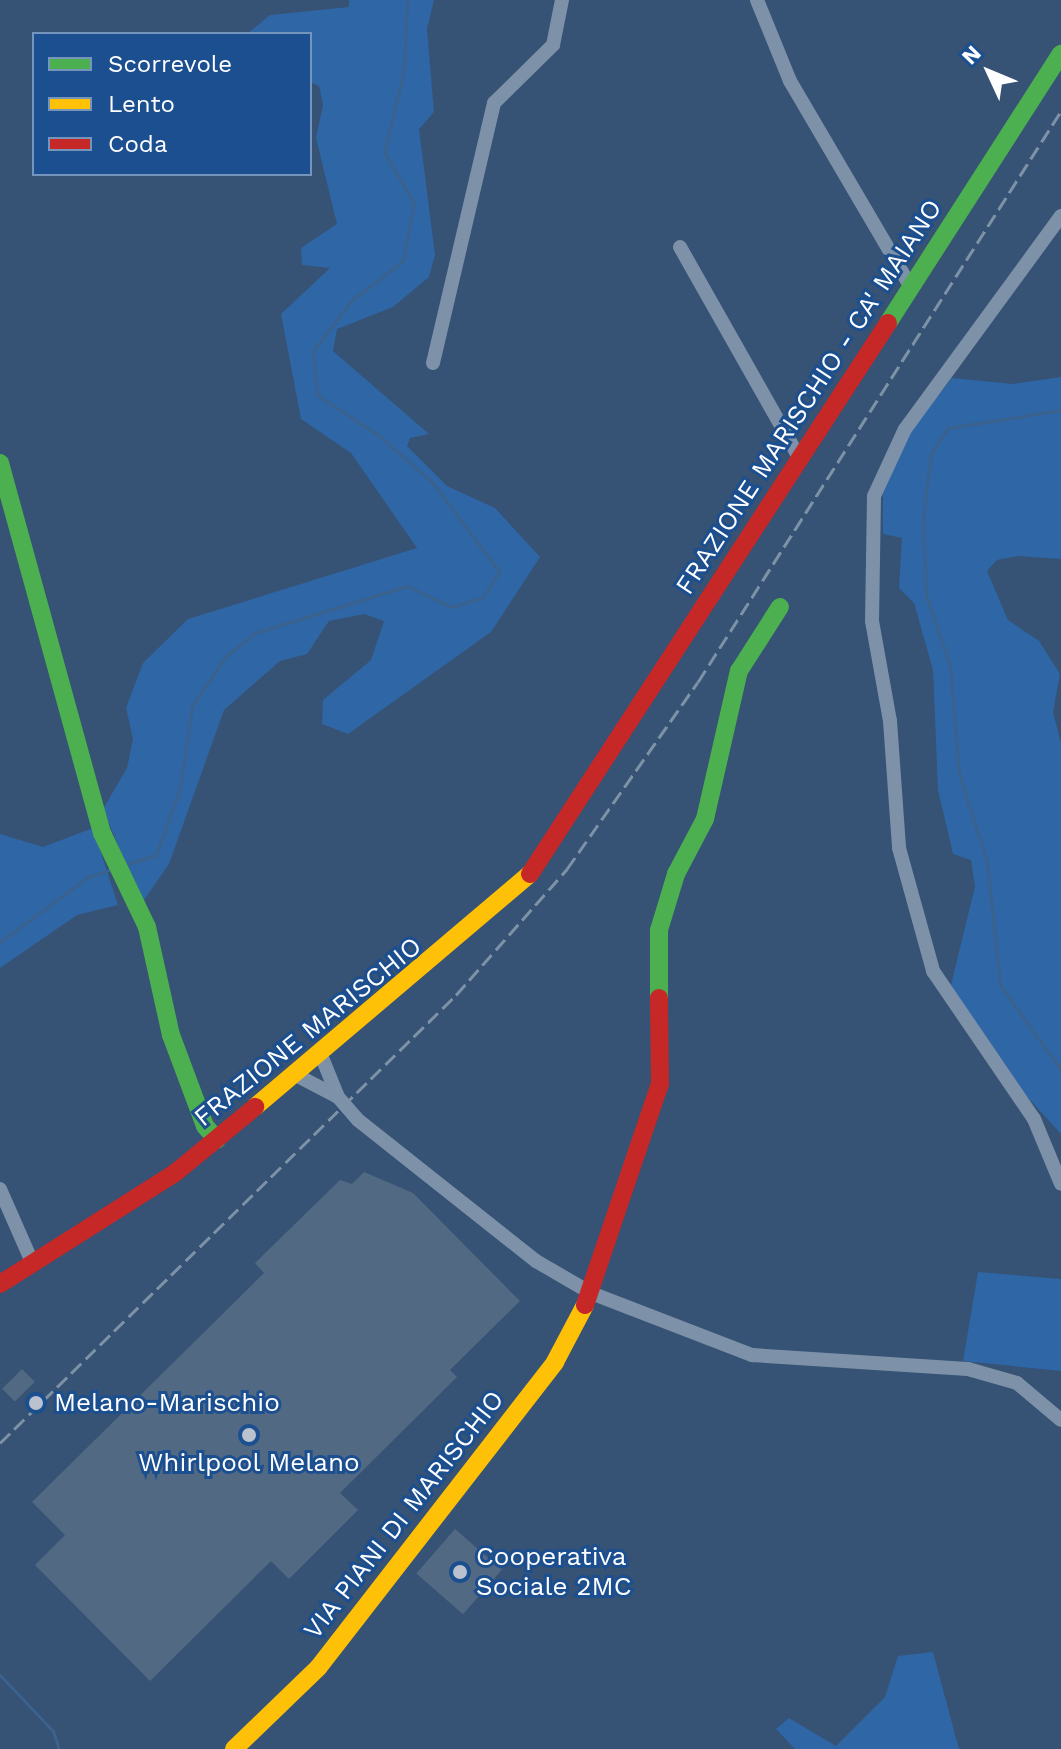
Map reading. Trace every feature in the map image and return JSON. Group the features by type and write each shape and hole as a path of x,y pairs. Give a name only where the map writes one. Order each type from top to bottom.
{"street":[{"path":"433,363 494,103 553,45 562,0"},
{"path":"757,0 790,81 911,287"},
{"name":"FRAZIONE MARISCHIO - CA' MAIANO","path":"601,768 1061,54"},
{"path":"1061,216 905,429 874,496 872,621 890,721 899,848 933,971 1034,1119 1061,1184"},
{"path":"680,247 800,459"},
{"path":"0,463 108,847 147,927 171,1035 205,1126 217,1140"},
{"name":"VIA PIANI DI MARISCHIO","path":"234,1749 318,1668 546,1375 591,1293 660,1084 664,1032 656,975 659,930 676,874 705,819 739,671 780,607"},
{"name":"FRAZIONE MARISCHIO","path":"0,1284 130,1207 321,1055 517,890 601,768"},
{"path":"321,1055 338,1097 358,1120 536,1261 591,1293 752,1355 968,1369 1017,1383 1059,1410"},
{"path":"296,1075 338,1097"},
{"path":"0,1189 33,1264"}],"shaded area":[{"path":"349,0 434,0 427,29 434,112 419,129 435,255 429,277 393,307 337,329 333,351 429,434 410,438 407,446 447,486 495,508 540,557 491,632 348,734 322,724 323,700 371,660 384,621 364,614 329,621 307,654 280,661 224,710 169,864 142,903 103,809 127,768 133,739 126,708 143,663 188,619 417,548 351,453 301,419 281,314 330,268 302,265 301,248 337,224 316,138 323,105 319,86 312,83 312,32 249,32 270,15 349,7"},
{"path":"1061,377 1061,559 1018,556 997,560 987,571 1008,620 1039,641 1060,674 1053,712 1061,743 1061,1134 1010,1078 951,985 975,886 971,860 953,854 938,790 933,670 914,603 899,588 902,538 883,534 883,493 900,444 952,378 1013,384"},
{"path":"93,828 118,905 77,915 0,968 0,834 43,847"},
{"path":"978,1272 1061,1279 1061,1371 963,1361"},
{"path":"933,1652 959,1749 795,1749 776,1729 789,1718 836,1746 885,1697 898,1656"}],"building":[{"name":"Whirlpool Melano","path":"364,1172 413,1193 520,1301 450,1370 457,1377 340,1493 358,1510 289,1579 271,1561 150,1681 35,1565 65,1535 32,1502 264,1273 255,1263 340,1180 352,1184"},
{"path":"22,1369 35,1382 15,1402 2,1389"},
{"name":"Cooperativa Sociale 2MC","path":"455,1529 502,1570 463,1614 416,1574"}],"waterway":[{"path":"124,865 156,855 180,788 192,706 225,657 255,633 407,586 452,607 483,597 499,571 433,483 381,437 317,395 313,351 352,300 403,261 414,203 384,152 404,70 407,0"},
{"path":"1061,410 948,428 931,453 923,519 926,595 950,666 959,774 987,861 1000,985 1061,1070"},
{"path":"0,942 88,877 110,870"},
{"path":"0,1675 53,1731 59,1749"}],"railway":[{"path":"0,1443 456,995 567,869 698,682 1061,111"}],"traffic: fast":[{"path":"888,323 1061,54"},
{"path":"0,463 102,833 147,927 171,1035 205,1126 217,1140"},
{"path":"659,998 659,930 676,874 705,819 739,671 780,607"}],"traffic: slow":[{"path":"255,1107 530,874"},
{"path":"234,1749 318,1668 555,1362 585,1305"}],"traffic: jam":[{"path":"530,874 888,323"},
{"path":"585,1305 660,1084 659,998"},
{"path":"0,1284 175,1173 255,1107"}],"place":[{"name":"Melano-Marischio","path":"36,1403"},
{"name":"Whirlpool Melano","path":"249,1435"},
{"name":"Cooperativa Sociale 2MC","path":"460,1572"}]}
